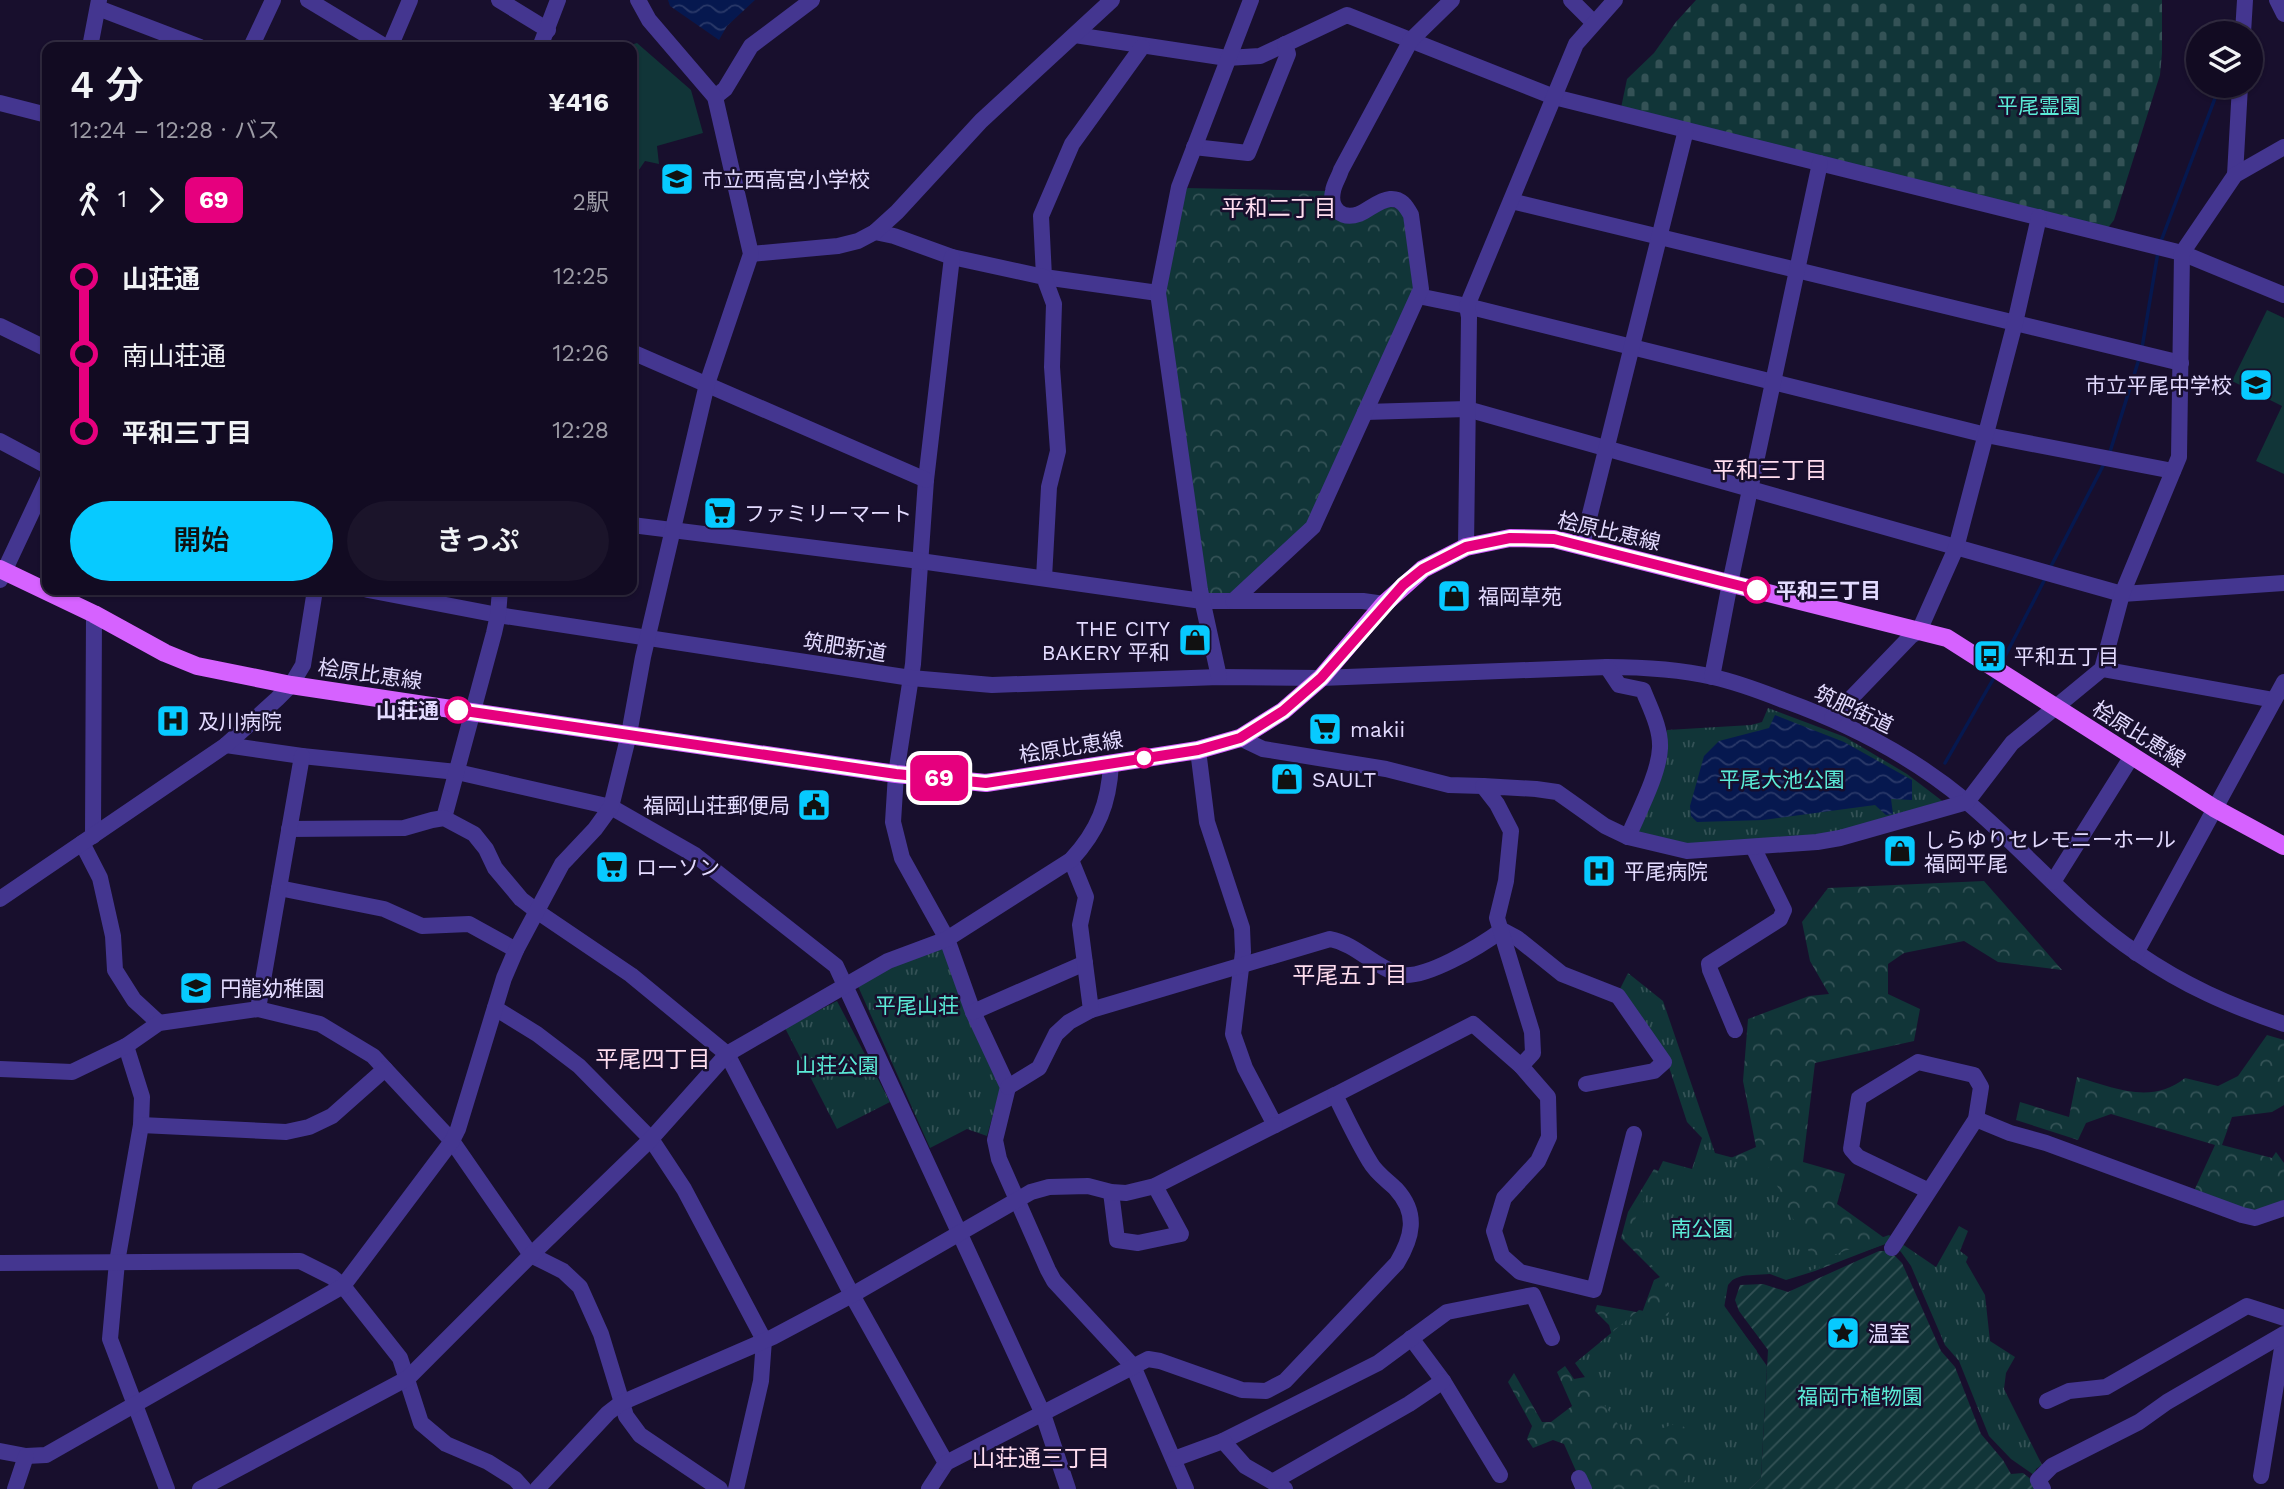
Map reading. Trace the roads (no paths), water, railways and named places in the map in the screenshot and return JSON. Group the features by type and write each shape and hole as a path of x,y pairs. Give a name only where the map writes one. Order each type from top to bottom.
{"main road":[{"name":"桧原比恵線","path":"51,595 94,614 165,653 197,666 291,685 896,774 986,783 1198,750 1240,738 1283,711 1321,678 1384,604 1423,569 1466,547 1510,538 1554,539 1947,638 2214,808 2284,846"},
{"name":"桧原比恵線","path":"1,573 42,591"}],"street":[{"path":"253,42 273,0"},
{"path":"308,0 379,42"},
{"path":"390,42 410,0"},
{"path":"499,0 548,30"},
{"path":"542,42 558,0"},
{"path":"0,1451 26,1456 46,1455 343,1286 452,1141 504,978 516,950 562,864 611,807 707,384 751,254 715,97 649,20 638,0"},
{"path":"715,97 725,89 751,46 812,0"},
{"path":"751,254 838,246 858,242 875,233 982,121 1112,0"},
{"path":"1219,677 1202,601 1158,293 1179,187 1251,0"},
{"path":"1233,601 1313,527 1421,289 1411,215 1407,207 1401,201 1386,200 1357,215 1346,216 1336,211 1332,201 1333,190 1411,40 1452,0"},
{"path":"1571,0 1594,23"},
{"path":"1466,547 1467,306 1576,44 1615,0"},
{"path":"2244,21 2245,0"},
{"path":"2277,0 2284,14"},
{"path":"91,42 99,4 188,42"},
{"path":"1075,36 1227,58 1260,56 1350,7 1411,40 1554,97 2182,253 2284,295"},
{"path":"1194,147 1248,153 1288,54 1285,44"},
{"path":"1044,578 1049,487 1058,451 1052,367 1054,304 1044,277 1041,216 1072,144 1142,47"},
{"path":"2235,175 2239,98"},
{"path":"0,103 42,114"},
{"path":"1582,546 1686,130"},
{"path":"1240,738 1263,749 1387,769 1449,785 1557,792 1605,827 1628,838 1687,851 1840,838 1967,802 2012,743 2102,669 2122,594 2179,457 2182,253 2235,175 2284,147"},
{"path":"1712,677 1819,163"},
{"path":"1511,201 2181,363"},
{"name":"筑肥街道","path":"1832,718 1911,636 1919,631 1956,548 2015,323 2039,217"},
{"path":"875,233 894,236 953,257 1044,277 1158,293"},
{"path":"953,257 926,480 911,678 896,774 893,822 902,858 947,939 973,1012 1008,1087 995,1140 999,1159 1016,1200 1055,1280 1133,1366 1186,1489"},
{"path":"1418,296 1986,435 2173,471"},
{"path":"0,326 42,347"},
{"path":"637,354 926,480"},
{"path":"1365,412 1468,409 2122,594 2284,583"},
{"path":"0,442 42,463"},
{"path":"1,573 42,490"},
{"path":"637,526 920,561 1202,601 1363,601 1384,604"},
{"path":"0,899 226,745 291,685 303,665 314,595"},
{"name":"筑肥新道","path":"394,595 498,615 911,678 992,685 1219,677 1321,678"},
{"path":"444,818 498,615 500,595"},
{"path":"94,614 87,839 100,878 113,936 114,970 134,1000 159,1023"},
{"path":"1607,667 1619,685 1643,690 1659,732 1657,765 1628,838"},
{"name":"筑肥街道","path":"1321,678 1645,667 1712,677 1761,692 1832,718 1912,760 1967,802 2105,930 2136,953 2198,991 2284,1024"},
{"path":"2102,669 2274,700"},
{"path":"2136,953 2284,682"},
{"path":"226,745 302,757 457,772 611,807 695,855 836,966 1043,1414 1068,1489"},
{"path":"1198,750 1207,822 1242,928 1242,964 1233,1034 1245,1068 1275,1125"},
{"path":"2053,882 2132,756"},
{"path":"258,1009 302,757"},
{"path":"200,1489 408,1378 652,1139 727,1054 888,961 947,939 1071,860 1097,826 1105,804 1111,764"},
{"path":"1483,786 1497,804 1511,831 1506,881 1497,918 1532,1032 1532,1053 1521,1066"},
{"path":"289,829 404,828 444,818 474,834 486,849 495,868 521,899 631,975 727,1054 852,1295 946,1463"},
{"path":"1735,1030 1709,964 1780,919 1784,910 1753,847"},
{"path":"1071,860 1086,897 1080,925 1091,1010"},
{"path":"279,888 384,909 422,926 469,924 516,950"},
{"path":"1008,1087 1039,1068 1056,1034 1091,1010 1330,939 1342,942 1398,974 1411,976 1468,953 1502,930"},
{"path":"1502,930 1517,938 1562,974 1618,996 1664,1062 1654,1071 1586,1084"},
{"path":"973,1012 1085,962"},
{"path":"495,1008 537,1034 579,1066 652,1139 684,1189 764,1340 761,1381 736,1489"},
{"path":"0,1069 72,1072 126,1046 159,1023 258,1009 320,1024 373,1056 452,1141 531,1255 563,1271 580,1287 601,1334 626,1416 640,1435 720,1489"},
{"path":"537,1489 608,1413 621,1403 764,1340 852,1295 1031,1192 1049,1187 1088,1186 1126,1193 1155,1186 1473,1024 1521,1066 1548,1097 1549,1137 1538,1161 1504,1198 1494,1231 1502,1256 1520,1272 1594,1290 1634,1134"},
{"path":"126,1046 142,1097 141,1125 117,1262 110,1339 167,1489"},
{"path":"1892,1248 1930,1191 1976,1119 1981,1087 1974,1075 1918,1062 1859,1098 1851,1149 1857,1157 1930,1191"},
{"path":"141,1125 286,1132 309,1127 332,1116 385,1069"},
{"path":"929,1489 946,1463 1148,1359 1242,1390 1266,1391 1285,1381 1397,1263 1409,1243 1411,1219 1406,1204 1372,1165 1335,1095"},
{"path":"1976,1119 2242,1215 2255,1218 2284,1208"},
{"path":"1111,1192 1116,1240 1138,1243 1181,1234 1155,1186"},
{"path":"0,1263 300,1261 332,1277 343,1286 400,1358 421,1423 446,1444 488,1462 515,1479 524,1489"},
{"path":"1174,1459 1223,1441 1378,1363 1447,1312 1533,1295 1552,1338"},
{"path":"2047,1401 2069,1391 2106,1387 2247,1306 2284,1318"},
{"path":"2262,1476 2284,1335"},
{"path":"2043,1489 2038,1480 2052,1466 2139,1422 2167,1402 2284,1335"},
{"path":"1411,1338 1443,1381 1500,1475"},
{"path":"1223,1441 1245,1466 1279,1485 1443,1381"},
{"path":"15,1489 26,1456"}],"water":[{"path":"668,0 755,0 727,26 719,40 670,6"},
{"path":"1775,715 1844,742 1912,780 1912,800 1891,799 1893,814 1886,815 1875,805 1763,820 1697,822 1691,816 1690,806 1704,756 1719,741 1769,728"}],"waterway":[{"path":"2161,241 2215,98"},
{"path":"2142,348 2158,252"},
{"path":"2109,455 2139,359"},
{"path":"2049,570 2105,462"},
{"path":"2000,666 2046,577"},
{"path":"1945,763 1995,676"}],"place":[{"name":"市立西高宮小学校","path":"677,179"},
{"name":"市立平尾中学校","path":"2256,385"},
{"name":"ファミリーマート","path":"720,513"},
{"name":"平和三丁目","path":"1757,590"},
{"name":"福岡草苑","path":"1454,596"},
{"name":"THE CITY BAKERY 平和","path":"1195,640"},
{"name":"平和五丁目","path":"1990,656"},
{"name":"山荘通","path":"458,710"},
{"name":"及川病院","path":"173,721"},
{"name":"makii","path":"1325,729"},
{"name":"SAULT","path":"1287,779"},
{"name":"福岡山荘郵便局","path":"814,805"},
{"name":"しらゆりセレモニーホール 福岡平尾","path":"1900,851"},
{"name":"ローソン","path":"612,867"},
{"name":"平尾病院","path":"1599,871"},
{"name":"円龍幼稚園","path":"196,988"},
{"name":"温室","path":"1843,1333"}],"district":[{"name":"平和二丁目","path":"1279,208"},
{"name":"平和三丁目","path":"1770,470"},
{"name":"平尾五丁目","path":"1350,975"},
{"name":"平尾四丁目","path":"653,1059"},
{"name":"山荘通三丁目","path":"1041,1458"}],"park label":[{"name":"平尾霊園","path":"2039,105"},
{"name":"平尾大池公園","path":"1782,779"},
{"name":"平尾山荘","path":"917,1005"},
{"name":"山荘公園","path":"837,1065"},
{"name":"南公園","path":"1702,1228"},
{"name":"福岡市植物園","path":"1860,1396"}]}
